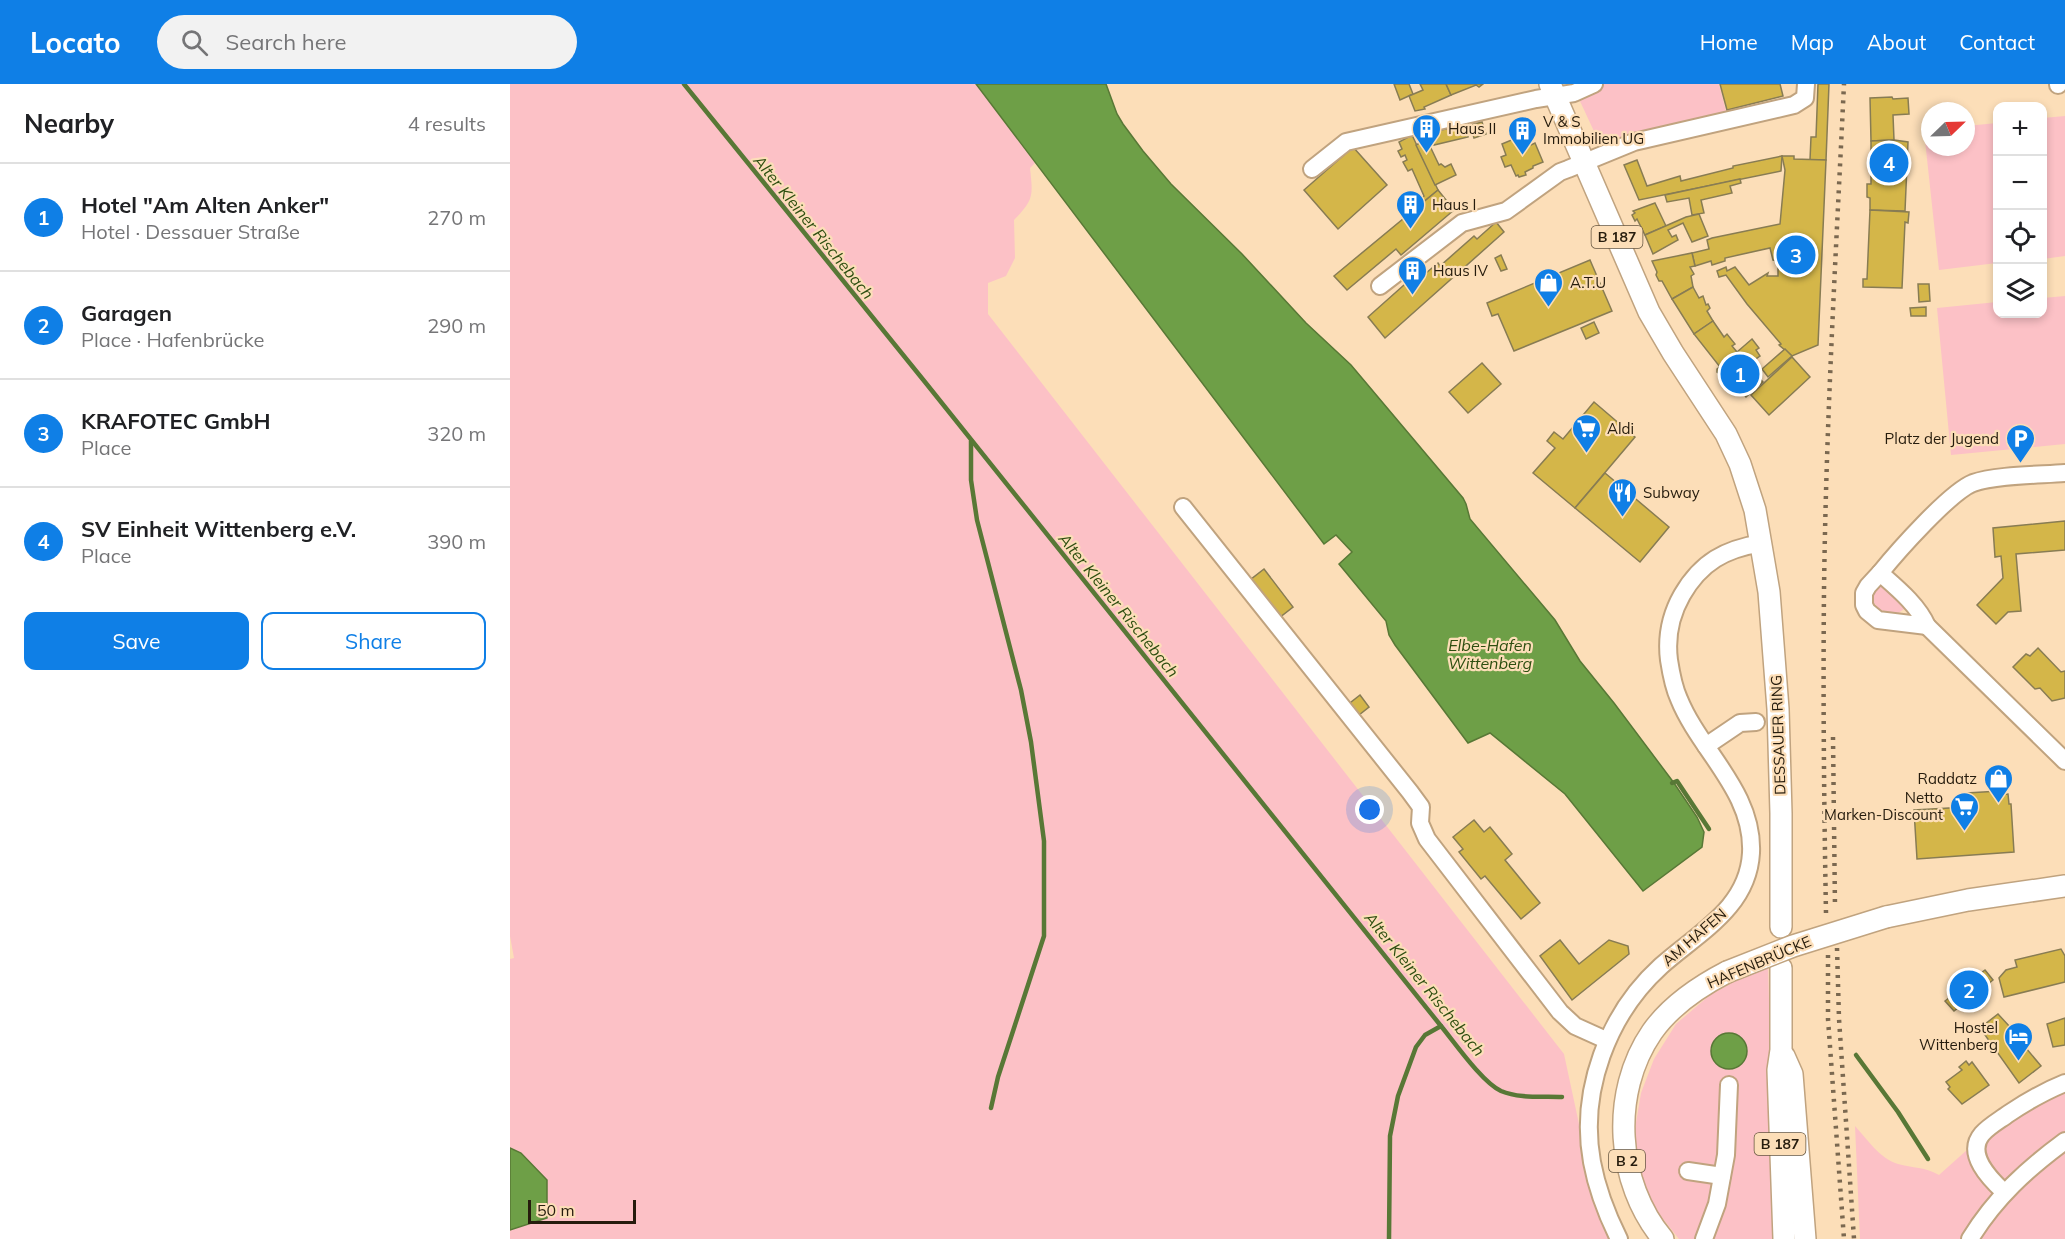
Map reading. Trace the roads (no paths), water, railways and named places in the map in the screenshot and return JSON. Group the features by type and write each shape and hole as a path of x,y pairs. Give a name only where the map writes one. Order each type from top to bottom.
{"main road":[{"name":"B 187","path":"1553,90 1649,312 1668,346 1726,434 1740,464 1755,510 1762,543"},
{"name":"DESSAUER RING","path":"1762,543 1769,592 1777,700 1781,813 1781,927"},
{"name":"HAFENBRÜCKE","path":"1663,1239 1642,1208 1635,1192 1626,1158 1624,1123 1631,1075 1645,1044 1663,1019 1691,993 1726,972 1793,946 1886,917 1968,900 2065,886"},
{"name":"B 187","path":"1781,968 1781,1050 1778,1070 1784,1239"},
{"name":"B 187","path":"1781,1050 1792,1074 1805,1239"}],"street":[{"path":"1312,169 1346,142 1553,90 1574,93 1594,84"},
{"path":"1380,286 1462,223 1506,211 1560,172 1634,142 1794,105 1805,98 1806,84"},
{"path":"1927,626 1878,620 1864,605 1864,593 1868,586 1891,558 1959,491 1974,483 1990,479 2065,472"},
{"path":"1183,507 1410,792 1421,807 1420,823 1427,839 1560,1012 1575,1026 1606,1040"},
{"name":"AM HAFEN","path":"1619,1239 1602,1200 1592,1162 1589,1125 1593,1086 1606,1040 1623,1011 1644,983 1672,956 1726,911 1736,897 1749,868 1750,842 1746,815 1731,784 1679,701 1672,679 1668,628 1689,583 1703,567 1728,552 1762,543"},
{"path":"1880,573 1901,592 1922,616 1927,626 2065,761"},
{"path":"1706,746 1740,723 1756,722"},
{"path":"2004,1192 1991,1180 1979,1161 1977,1148 1980,1136 2017,1108 2065,1083"},
{"path":"1704,1239 1717,1204 1726,1155 1729,1086"},
{"path":"1970,1239 2004,1192 2034,1164 2065,1141"},
{"path":"1688,1171 1722,1176"}],"water":[{"name":"Elbe-Hafen Wittenberg","path":"976,84 1106,84 1123,124 1171,184 1242,254 1306,323 1351,365 1463,498 1470,519 1555,620 1580,661 1674,783 1697,817 1704,832 1702,847 1643,891 1565,794 1490,733 1468,743 1395,645 1389,635 1386,621 1339,564 1352,552 1336,535 1324,544"},
{"path":"1729,1033 1742,1038 1747,1051 1742,1064 1729,1069 1716,1064 1711,1051 1716,1038"},
{"path":"510,1148 521,1153 547,1180 547,1218 510,1230"}],"waterway":[{"name":"Alter Kleiner Rischebach","path":"684,84 1469,1062 1494,1086 1508,1094 1562,1097"},
{"path":"971,441 971,480 977,520 1021,690 1031,742 1044,841 1044,936 998,1077 991,1108"},
{"path":"1672,783 1677,781 1709,829"},
{"path":"1389,1239 1390,1136 1398,1096 1416,1047 1425,1035 1441,1026"},
{"path":"1856,1055 1898,1112 1928,1159"}],"railway":[{"path":"1826,913 1825,528 1844,84"},
{"path":"1833,737 1835,908"},
{"path":"1837,948 1839,1019 1854,1239"},
{"path":"1828,955 1828,1019 1844,1239"}],"place":[{"name":"Haus II","path":"1427,154"},
{"name":"V & S Immobilien UG","path":"1522,156"},
{"name":"SV Einheit Wittenberg e.V.","path":"1889,163"},
{"name":"Haus I","path":"1411,230"},
{"name":"KRAFOTEC GmbH","path":"1796,255"},
{"name":"Haus IV","path":"1412,296"},
{"name":"A.T.U","path":"1549,308"},
{"name":"Hotel \"Am Alten Anker\"","path":"1740,374"},
{"name":"Aldi","path":"1586,454"},
{"name":"Platz der Jugend","path":"2020,464"},
{"name":"Subway","path":"1622,518"},
{"name":"Raddatz","path":"1998,804"},
{"name":"Netto Marken-Discount","path":"1964,832"},
{"name":"Garagen","path":"1969,990"},
{"name":"Hostel Wittenberg","path":"2019,1062"}]}
